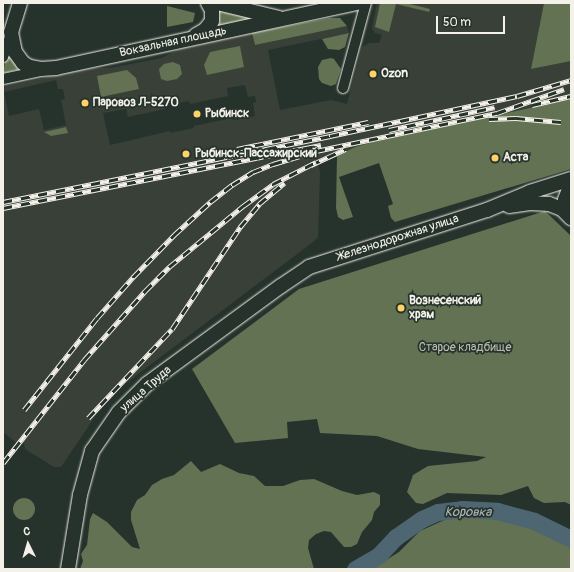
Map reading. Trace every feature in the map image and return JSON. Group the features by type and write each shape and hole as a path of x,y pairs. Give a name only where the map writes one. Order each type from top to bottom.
{"street":[{"path":"3,57 20,3"},
{"path":"186,39 205,30 210,24 213,13 208,3"},
{"path":"217,3 283,19"},
{"name":"Вокзальная площадь","path":"11,32 15,52 23,63 35,68 56,68 357,3"},
{"path":"344,88 366,3"},
{"path":"3,79 56,68"},
{"name":"Железнодорожная улица","path":"309,267 486,210 530,192 571,179"},
{"path":"571,184 565,200 566,208 571,217"},
{"name":"Железнодорожная улица","path":"486,210 539,203 558,207 571,217"},
{"name":"улица Труда","path":"68,569 80,494 87,462 97,442 108,426 132,398 147,384 309,267"}],"shaded area":[{"path":"377,3 544,3 531,69 571,61 571,99 373,142 355,147 318,165 320,172 318,237 121,387 98,412 61,467 54,467 25,449 24,444 21,442 19,445 3,432 3,87 90,68 110,68 162,58 179,49 252,33 255,45 347,26 349,33 268,50 280,110 331,100 347,104 362,47 369,43 379,43 382,35 375,33 372,28","holes":["56,80 58,89 63,89 65,99 61,100 66,125 44,130 39,109 9,116 4,92","245,85 248,97 255,96 256,102 253,103 255,116 233,120 232,118 194,126 194,128 170,133 170,131 110,145 103,113 126,109 128,117 165,109 164,106 189,101 190,104 228,96 227,88","66,127 67,133 45,132"]}],"green space":[{"path":"380,3 406,3 430,9 429,12 396,4 389,32 375,27"},
{"path":"544,3 571,3 571,61 531,69"},
{"path":"167,6 195,13 193,22 167,27"},
{"path":"218,10 269,19 218,27 215,25"},
{"path":"329,18 340,18 347,26 255,45 252,33"},
{"path":"349,33 345,47 339,50 328,49 322,39"},
{"path":"240,46 244,67 207,75 204,65 210,52"},
{"path":"7,51 26,68 3,73"},
{"path":"331,58 334,59 341,69 336,84 331,86 322,83 319,79 318,67 322,60"},
{"path":"173,62 180,65 182,74 177,79 167,81 161,79 159,69 164,64"},
{"path":"127,70 136,78 139,89 101,97 97,76"},
{"path":"571,99 571,169 395,222 391,218 388,206 393,204 379,163 339,177 353,217 343,220 338,217 336,208 337,156 355,147 373,142"},
{"path":"66,127 68,133 51,136 44,132"},
{"name":"Старое кладбище","path":"545,211 571,236 571,505 565,502 544,503 534,498 528,486 501,495 447,493 423,504 416,503 407,492 413,475 428,466 477,461 486,457 418,449 377,436 320,433 317,419 287,422 288,438 235,443 192,369 299,289"},
{"path":"191,461 201,472 220,464 239,473 254,476 265,486 283,486 300,480 314,479 342,491 357,495 374,492 380,495 380,505 374,512 372,520 362,532 357,544 351,547 344,547 331,532 324,531 316,534 309,540 308,548 314,569 80,569 83,561 81,554 87,545 90,519 93,513 107,522 132,547 140,549 131,520 131,512 137,500 145,495 152,485 162,479 174,475"},
{"path":"24,498 32,501 35,509 32,517 24,520 16,517 13,509 16,501"},
{"path":"488,515 540,528 571,545 571,569 366,569 374,564 383,562 399,552 420,531 451,517"}],"waterway":[{"name":"Коровка","path":"355,569 379,555 396,537 422,519 438,512 462,509 497,511 534,521 571,539"}],"railway":[{"path":"3,202 330,136 517,96 571,80"},
{"path":"24,410 97,318 133,277 174,235 210,202 232,185 253,172 273,164 316,151 497,113 564,89"},
{"path":"532,105 571,96"},
{"path":"389,130 495,107"},
{"path":"489,119 516,118 561,122"},
{"path":"237,149 368,122"},
{"path":"3,208 321,145"},
{"path":"311,165 345,149"},
{"path":"3,463 84,360 145,291 169,267 243,206 273,184 316,162"},
{"path":"88,418 172,329 240,227 259,204 284,183"}],"place":[{"name":"Ozon","path":"373,74"},
{"name":"Паровоз Л-5270","path":"85,103"},
{"name":"Рыбинск","path":"197,114"},
{"name":"Рыбинск-Пассажирский","path":"186,154"},
{"name":"Аста","path":"495,158"},
{"name":"Вознесенский храм","path":"401,308"}]}
